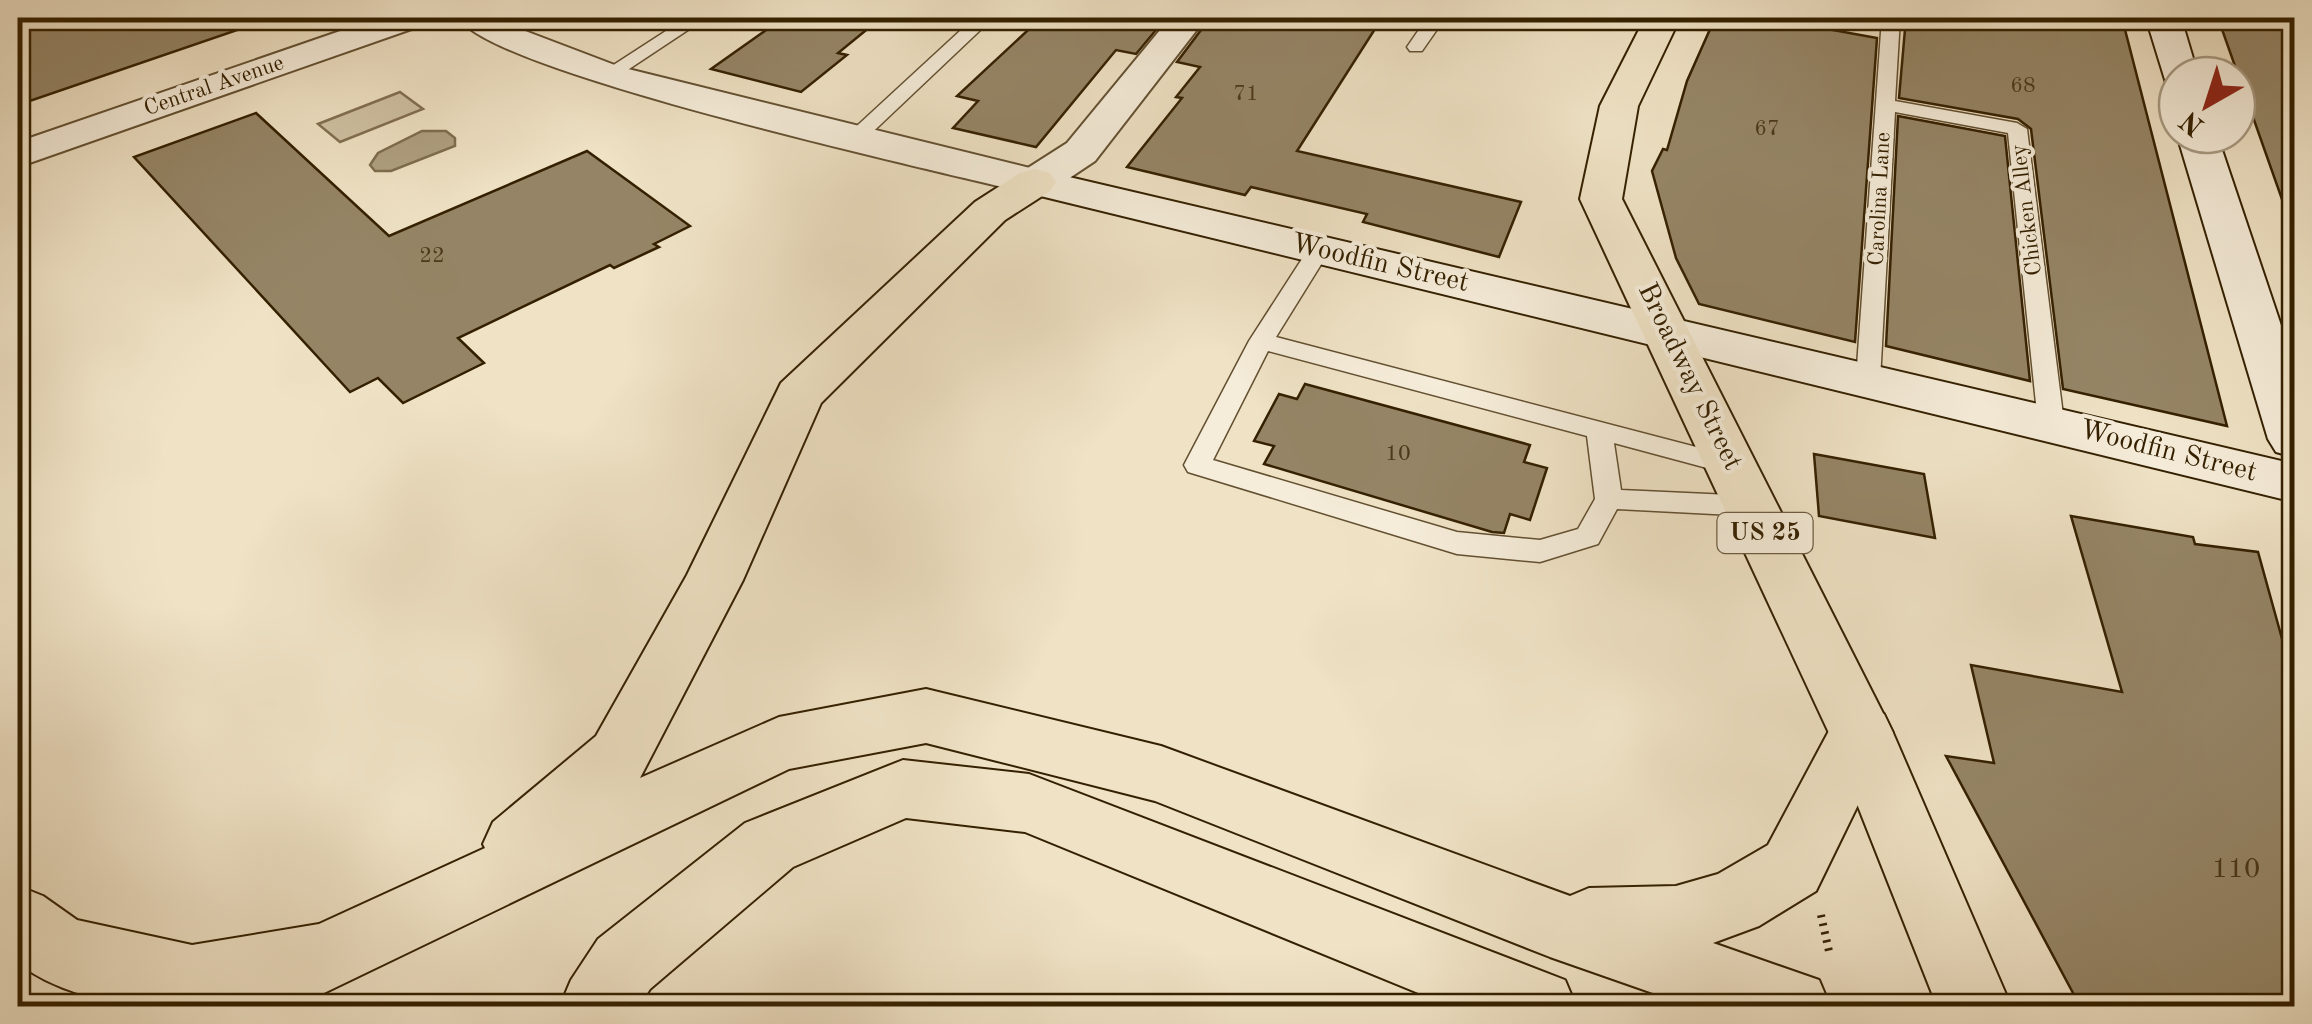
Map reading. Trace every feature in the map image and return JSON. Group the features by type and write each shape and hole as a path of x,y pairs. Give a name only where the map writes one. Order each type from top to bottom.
{"main road":[{"name":"Central Avenue","path":"18,155 411,18"},
{"name":"Woodfin Street","path":"476,18 507,37 607,74 852,140 2294,482"},
{"path":"460,893 620,756 714,580 799,395 990,211 1081,152 1188,18"},
{"name":"Broadway Street","path":"1662,18 1619,106 1600,199 1861,732 1974,1006"},
{"path":"2164,18 2174,55"},
{"path":"2203,155 2294,439"},
{"path":"18,920 61,952 192,981 324,958 779,744 926,716 1161,774 1550,923 1813,990"},
{"path":"1550,923 1676,920 1734,903 1792,868 1861,732"},
{"path":"597,1006 624,964 769,846 903,789 1029,803 1538,1006"}],"lane":[{"path":"607,74 697,18"},
{"path":"852,140 984,18"},
{"path":"1416,47 1436,18"},
{"name":"Carolina Lane","path":"1868,380 1891,18"},
{"name":"Chicken Alley","path":"1886,105 2017,128 2051,423"},
{"path":"1318,250 1261,341 1197,464 1457,544 1540,552 1588,538 1609,500 1599,431"},
{"path":"1261,341 1599,431 1742,486"},
{"path":"1609,500 1742,486"}],"path":[{"path":"1813,990 1817,899"}],"shaded area":[{"path":"400,92 423,109 340,142 318,124"},
{"path":"422,131 446,131 455,138 455,146 391,171 375,171 370,165 378,153"}],"building":[{"path":"18,18 247,18 249,26 18,105"},
{"path":"783,18 881,18 838,53 847,55 801,92 711,69"},
{"path":"1041,18 1166,18 1136,54 1116,50 1036,147 953,128 978,101 957,96"},
{"path":"1210,18 1382,18 1297,151 1521,202 1499,257 1363,222 1367,214 1251,187 1245,195 1127,167 1182,98 1176,97 1200,67 1177,62"},
{"path":"1715,18 1813,18 1811,26 1877,38 1855,342 1699,304 1676,258 1652,171 1663,149 1667,150 1687,81"},
{"path":"1906,18 1970,18 2047,29 2045,18 2122,18 2227,426 2063,389 2031,129 2018,119 1899,98"},
{"path":"2218,18 2294,18 2294,218 2289,219 2257,128 2257,55 2231,55"},
{"path":"256,113 389,236 587,151 690,226 654,244 659,247 614,268 610,265 458,338 484,363 403,403 378,378 350,392 134,157"},
{"path":"1898,116 2005,136 2030,381 1886,346"},
{"path":"1305,384 1530,445 1524,462 1547,468 1530,520 1510,514 1504,533 1492,532 1264,464 1274,446 1254,441 1279,394 1297,399"},
{"path":"1814,454 1924,474 1935,538 1819,516"},
{"path":"2071,516 2193,537 2195,544 2258,552 2294,682 2294,1006 2080,1006 1946,756 1994,763 1971,665 2122,692"}]}
